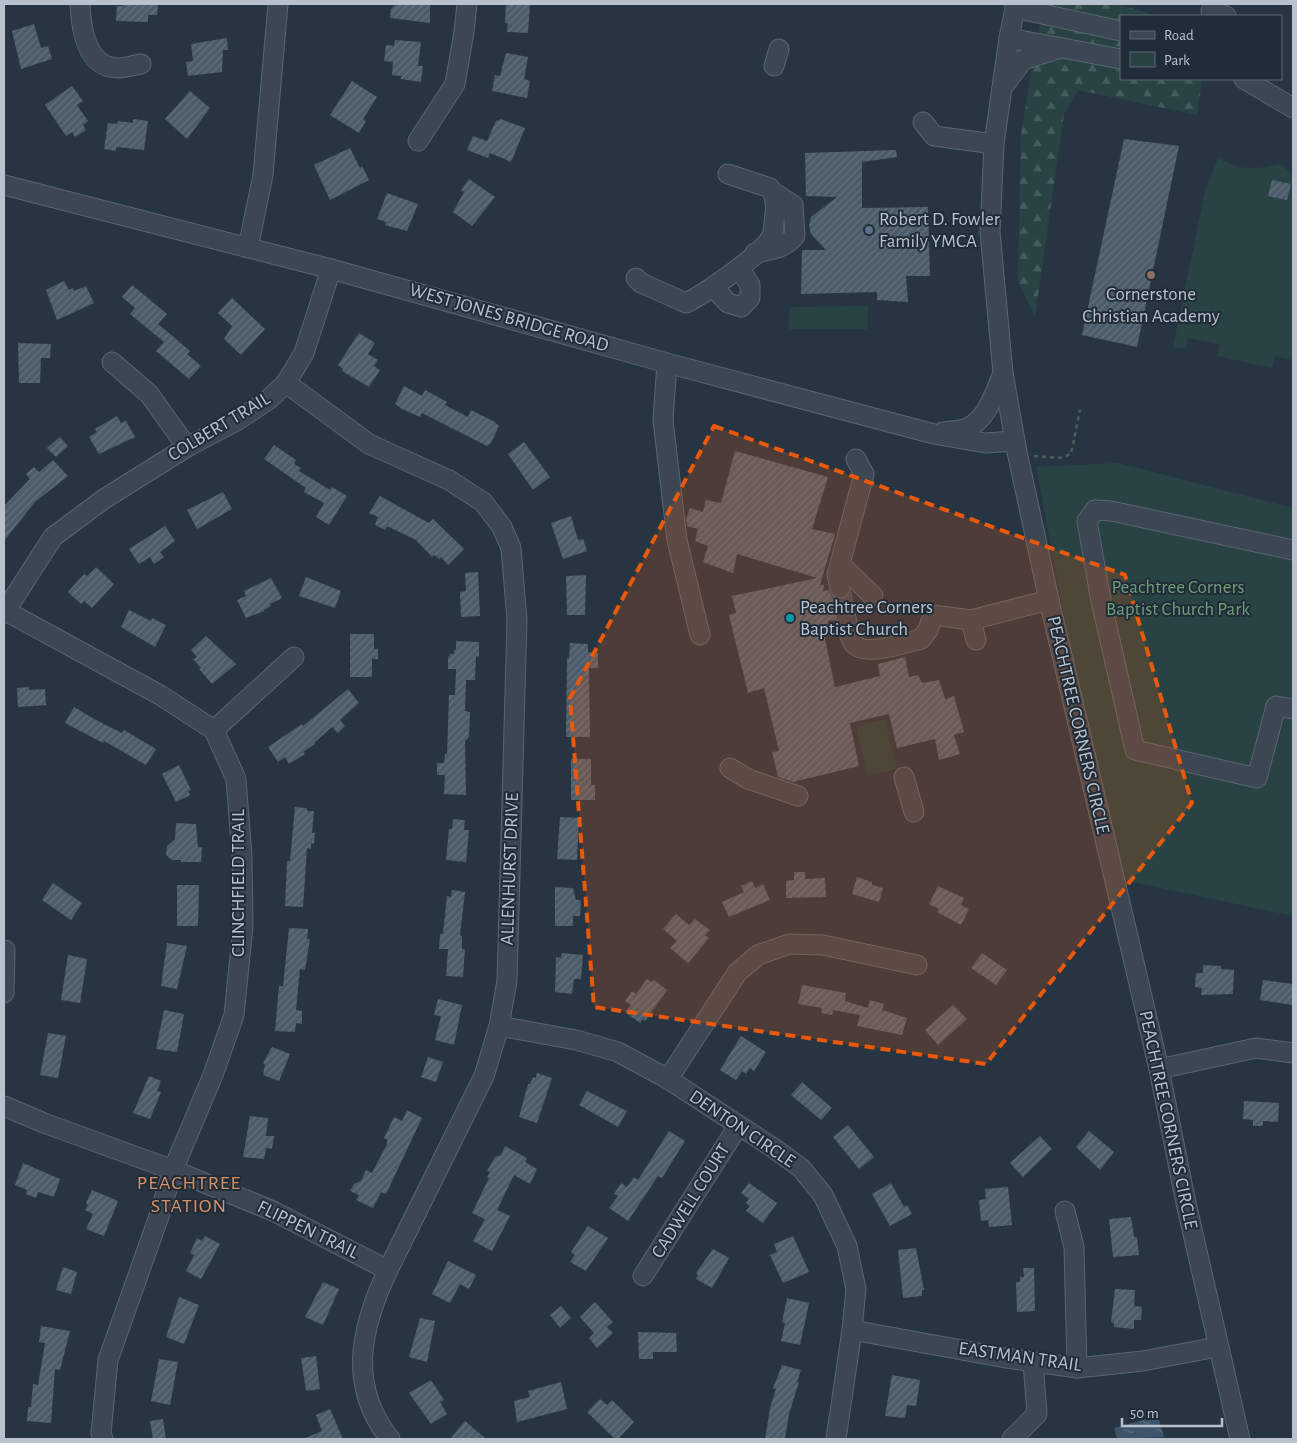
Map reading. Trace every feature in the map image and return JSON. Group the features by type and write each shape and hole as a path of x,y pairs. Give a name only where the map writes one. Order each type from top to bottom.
{"street":[{"path":"80,4 87,47 100,61 117,68 141,64"},
{"path":"248,248 263,175 278,4"},
{"path":"418,141 455,84 467,4"},
{"path":"1016,6 1120,30"},
{"name":"PEACHTREE CORNERS CIRCLE","path":"1016,6 1009,38 994,144 990,232 1003,373 1015,441 1049,600 1158,1069 1217,1347 1240,1439"},
{"path":"1009,38 1120,59"},
{"path":"1001,89 1023,60 1062,48"},
{"path":"1246,80 1293,108"},
{"path":"923,122 934,136 994,144"},
{"path":"636,278 641,283 686,303 714,288 739,268 772,235 776,206 773,192 770,188 728,174"},
{"name":"WEST JONES BRIDGE ROAD","path":"4,185 331,269 667,363 934,434 985,443 1015,441"},
{"path":"714,288 728,303 741,307 750,298 750,284 739,268"},
{"name":"COLBERT TRAIL","path":"4,612 53,537 104,498 187,446 261,405 286,383 304,353 331,269"},
{"path":"112,362 149,394 187,446"},
{"path":"667,363 672,421 677,540 700,635"},
{"path":"934,434 967,428 981,417 1003,373"},
{"name":"ALLENHURST DRIVE","path":"286,383 369,444 449,480 483,502 502,528 511,548 517,620 507,981 499,1026 484,1076 375,1297 363,1338 363,1381 379,1426 390,1439"},
{"path":"840,588 837,575 864,474 856,460"},
{"path":"1293,550 1110,511 1095,510 1087,521 1101,601 1135,750 1257,778 1276,706 1293,709"},
{"path":"840,564 874,596"},
{"path":"846,618 849,633 855,645 869,651 921,640 928,630 933,615 971,620 1049,600"},
{"path":"4,612 160,695 214,730 294,657"},
{"path":"971,620 976,640"},
{"name":"CLINCHFIELD TRAIL","path":"103,1439 101,1433 108,1360 158,1219 173,1170 213,1076 234,1015 242,926 242,856 236,779 214,730"},
{"path":"730,768 748,779 798,796"},
{"path":"904,777 914,812"},
{"path":"668,1079 737,973 758,955 789,944 823,945 917,965"},
{"path":"4,993 6,950"},
{"name":"DENTON CIRCLE","path":"499,1026 576,1040 618,1052 668,1079 801,1168 823,1195 847,1246 856,1289 836,1439"},
{"path":"1158,1069 1256,1048 1293,1053"},
{"name":"FLIPPEN TRAIL","path":"4,1106 44,1123 173,1170 274,1211 388,1270"},
{"name":"CADWELL COURT","path":"643,1276 738,1126"},
{"path":"1064,1211 1074,1247 1077,1368"},
{"name":"EASTMAN TRAIL","path":"852,1330 1077,1368 1143,1361 1217,1347"},
{"path":"1012,1439 1037,1414 1033,1362"}],"path":[{"path":"1032,456 1060,458 1071,454 1080,410"}],"highlighted area":[{"path":"714,426 1125,575 1192,803 986,1064 594,1007 570,698"}],"green space":[{"path":"1043,4 1118,4 1154,15 1120,15 1120,80 1202,80 1197,115 1078,90 1064,114 1035,316 1018,281 1021,134"},
{"path":"1218,158 1235,166 1249,168 1282,164 1293,176 1293,360 1275,356 1272,368 1217,356 1220,344 1188,338 1186,349 1173,347 1205,191"},
{"path":"868,306 867,329 789,329 790,307"},
{"name":"Peachtree Corners Baptist Church Park","path":"1118,463 1293,508 1293,916 1114,878 1036,467"},
{"path":"885,719 897,769 867,776 856,726"}],"water":[{"path":"1158,1416 1164,1437 1117,1439 1114,1428"}],"building":[{"path":"123,4 158,4 157,15 148,15 148,22 116,21 117,6 123,6"},
{"path":"396,4 430,4 430,23 390,18 391,9"},
{"path":"506,4 530,4 528,33 507,32 508,23 505,23"},
{"path":"34,24 41,48 48,46 52,59 21,69 12,31"},
{"path":"227,38 228,50 223,50 222,72 188,76 186,62 193,61 191,44"},
{"path":"395,40 421,42 418,66 423,66 421,82 401,79 401,76 392,75 393,62 384,61 386,45 394,46"},
{"path":"506,53 528,57 524,79 530,81 527,98 492,91 495,75 500,76"},
{"path":"352,81 377,97 363,119 366,121 359,133 330,115"},
{"path":"72,86 83,101 77,105 88,121 83,125 86,130 75,137 72,132 66,136 45,105"},
{"path":"190,91 210,108 187,139 165,119"},
{"path":"133,119 148,121 144,150 116,147 116,151 104,149 108,123 117,124 118,121 133,123"},
{"path":"501,119 525,128 511,162 490,153 488,158 467,150 473,136 487,141 496,121"},
{"path":"1124,139 1179,146 1137,347 1082,335"},
{"path":"350,148 360,168 362,166 369,180 330,200 314,165"},
{"name":"Robert D. Fowler Family YMCA","path":"896,150 897,157 862,162 862,208 928,207 930,276 906,276 908,302 877,300 877,292 801,294 802,250 826,250 811,234 809,225 811,217 837,197 806,196 805,153"},
{"path":"469,179 495,197 472,226 453,212 464,192 461,190"},
{"path":"1272,180 1291,184 1287,200 1268,196"},
{"path":"387,193 418,204 407,231 385,225 386,222 377,219"},
{"path":"64,281 69,290 73,288 74,291 86,286 94,303 57,320 46,290"},
{"path":"132,285 167,314 158,324 190,351 187,354 201,366 189,379 156,351 164,342 130,314 135,308 122,297"},
{"path":"232,298 265,329 241,355 224,339 232,326 218,313"},
{"path":"359,333 375,343 368,354 378,360 374,366 380,370 369,387 342,371 343,369 338,365"},
{"path":"18,343 51,344 50,358 41,358 40,383 19,383"},
{"path":"404,386 422,396 425,390 447,402 445,405 468,417 471,410 493,421 499,426 491,443 487,446 422,413 420,417 402,409 395,404"},
{"path":"117,416 121,423 126,421 135,437 99,454 89,437 97,432 95,429"},
{"path":"60,437 68,446 56,457 47,448"},
{"path":"524,442 550,477 533,490 508,454"},
{"path":"274,445 296,460 294,464 301,468 299,471 330,490 332,487 347,496 329,525 316,517 324,503 304,492 306,488 264,459"},
{"name":"Peachtree Corners Baptist Church","path":"735,451 828,477 812,529 835,534 820,585 824,585 823,591 829,590 831,595 837,599 847,597 851,590 855,612 849,607 839,609 835,620 828,621 830,631 824,634 835,687 880,676 878,664 905,657 909,677 918,675 922,683 939,680 945,699 954,696 964,732 954,735 960,754 939,760 935,739 897,748 889,714 850,723 859,766 793,782 778,777 772,752 779,751 764,688 748,693 729,615 736,613 732,596 817,578 737,554 733,573 703,562 708,546 695,541 698,529 687,526 686,519 690,508 703,512 706,500 721,503"},
{"path":"53,460 68,476 35,502 4,541 4,506 30,479 26,474 34,467 39,472"},
{"path":"223,492 232,509 197,529 187,510"},
{"path":"380,496 429,523 433,519 464,549 448,565 441,557 439,559 434,555 432,557 416,540 387,526 385,530 375,525 378,517 369,513"},
{"path":"571,516 578,540 583,539 587,551 563,559 551,523"},
{"path":"165,526 175,541 160,552 164,557 154,564 150,557 139,564 129,549"},
{"path":"96,567 114,584 92,608 84,601 81,604 68,592 84,574 87,576"},
{"path":"478,572 480,616 461,617 460,592 466,591 465,573"},
{"path":"586,575 585,615 567,615 566,576"},
{"path":"306,577 341,591 335,608 299,596"},
{"path":"271,578 282,598 270,604 271,606 264,611 246,618 237,600 246,596 244,591"},
{"path":"129,610 151,621 152,618 166,625 155,647 121,627"},
{"path":"350,634 374,634 374,649 378,649 378,659 372,659 372,677 350,677"},
{"path":"206,636 236,664 212,684 199,669 201,668 193,659 197,657 191,650"},
{"path":"456,641 479,642 479,657 476,656 475,680 466,680 465,711 470,712 469,737 465,741 466,795 444,794 445,775 437,775 437,763 444,763 445,754 447,754 449,695 455,695 456,669 448,669 448,658 456,650"},
{"path":"570,643 588,644 588,652 598,653 598,668 589,668 590,737 566,737 567,658 569,658"},
{"path":"29,687 29,690 45,689 46,705 18,707 17,688"},
{"path":"348,689 359,703 340,720 345,726 338,733 332,727 315,744 303,752 305,754 289,764 285,757 278,762 268,747 302,724 303,726"},
{"path":"74,707 122,733 124,730 156,749 146,765 104,741 103,743 65,723"},
{"path":"571,759 591,759 591,785 595,785 595,800 571,800"},
{"path":"179,765 191,790 188,791 190,795 176,802 162,774"},
{"path":"295,807 314,811 312,833 315,833 314,844 311,843 311,849 307,848 303,907 285,906 287,861 290,861"},
{"path":"560,817 579,818 577,860 557,859"},
{"path":"453,819 465,820 464,830 469,830 466,862 446,860 449,829 452,829"},
{"path":"176,823 196,824 198,847 202,847 201,862 181,862 181,860 172,860 166,855 167,846 175,839"},
{"path":"794,872 805,872 805,879 825,878 826,897 786,898 786,881 794,880"},
{"path":"857,877 872,882 872,885 883,888 879,902 852,894"},
{"path":"752,881 755,888 763,884 770,900 729,917 722,902 744,892 741,886"},
{"path":"53,883 82,903 71,920 42,900"},
{"path":"177,885 199,885 198,926 177,926"},
{"path":"938,886 964,898 961,905 969,909 961,925 937,912 939,909 929,904"},
{"path":"555,887 573,888 576,900 581,900 580,916 573,916 573,926 555,926"},
{"path":"452,890 465,892 460,935 462,936 462,949 465,949 463,977 446,976 448,949 439,949 440,934 443,934 447,896 451,897"},
{"path":"676,914 689,925 695,919 710,930 705,935 709,938 688,963 670,948 677,941 663,929"},
{"path":"289,928 308,929 307,939 310,939 305,970 300,969 296,1010 302,1011 302,1024 296,1023 295,1032 275,1031 279,986 283,986"},
{"path":"167,943 187,946 177,989 161,986"},
{"path":"562,953 583,955 581,979 574,979 572,994 555,992 556,957 561,958"},
{"path":"982,953 1007,970 996,985 971,968"},
{"path":"68,955 87,959 80,1003 61,1000"},
{"path":"1203,965 1221,966 1221,969 1234,970 1233,994 1201,995 1202,988 1195,987 1196,973 1203,973"},
{"path":"647,979 652,982 654,980 667,990 645,1021 643,1019 640,1023 625,1012 631,1005 625,1001 632,991 636,994"},
{"path":"1263,980 1293,984 1293,1005 1260,1000"},
{"path":"802,985 846,993 845,1001 868,1008 870,1000 884,1004 882,1010 907,1018 902,1035 857,1026 860,1015 833,1010 832,1015 821,1013 822,1008 798,1004"},
{"path":"438,999 462,1005 454,1045 435,1040 441,1016 434,1015"},
{"path":"953,1005 967,1019 938,1045 925,1030"},
{"path":"164,1010 184,1014 177,1052 156,1049"},
{"path":"48,1033 66,1036 58,1078 40,1075"},
{"path":"741,1036 766,1052 754,1071 750,1068 746,1074 742,1071 736,1080 720,1070"},
{"path":"272,1047 290,1054 279,1081 263,1075 265,1064 263,1063"},
{"path":"428,1057 443,1062 436,1082 421,1077"},
{"path":"537,1073 552,1078 537,1123 519,1117 528,1084 530,1084 533,1077 536,1078"},
{"path":"149,1076 161,1081 157,1091 161,1092 150,1119 133,1113"},
{"path":"802,1082 832,1108 821,1120 791,1095"},
{"path":"587,1091 627,1111 618,1127 579,1105"},
{"path":"1244,1101 1279,1103 1278,1122 1263,1121 1263,1126 1253,1126 1253,1120 1243,1119"},
{"path":"407,1110 422,1118 386,1194 381,1192 373,1208 356,1200 359,1195 350,1191 354,1184 361,1181 366,1170 372,1173 387,1144 387,1140 384,1138 394,1117 402,1121"},
{"path":"250,1116 268,1118 266,1136 274,1136 272,1149 266,1148 264,1159 243,1157"},
{"path":"848,1125 874,1157 859,1169 833,1137"},
{"path":"669,1131 685,1141 662,1178 658,1176 628,1221 609,1208 618,1196 614,1194 621,1183 627,1187 634,1177 638,1180"},
{"path":"1089,1131 1114,1152 1100,1170 1076,1147"},
{"path":"1040,1136 1052,1149 1023,1177 1010,1163"},
{"path":"505,1146 527,1158 525,1162 537,1169 530,1184 514,1175 497,1210 510,1216 492,1251 473,1241 485,1219 472,1213 489,1178 487,1177 490,1172 487,1171 495,1157 501,1155"},
{"path":"23,1163 60,1179 54,1197 38,1192 36,1198 26,1194 27,1190 15,1185"},
{"path":"749,1183 777,1203 763,1223 746,1211 750,1206 746,1203 749,1199 741,1193"},
{"path":"891,1183 904,1207 907,1205 912,1214 890,1226 872,1194"},
{"path":"1008,1187 1012,1225 989,1227 988,1220 981,1221 979,1200 986,1199 985,1189"},
{"path":"92,1190 118,1201 104,1236 86,1229 93,1214 85,1210"},
{"path":"1131,1217 1134,1237 1137,1237 1139,1255 1113,1257 1109,1219"},
{"path":"588,1226 608,1238 586,1271 570,1262 575,1255 571,1252"},
{"path":"205,1236 220,1244 201,1279 186,1271 194,1255 190,1253 197,1238 202,1241"},
{"path":"793,1236 809,1272 783,1283 770,1255 777,1252 774,1244"},
{"path":"916,1248 924,1290 922,1290 922,1296 903,1298 898,1250"},
{"path":"713,1249 729,1258 712,1288 696,1279 698,1275 696,1273"},
{"path":"448,1261 476,1275 469,1289 460,1284 450,1303 432,1294"},
{"path":"63,1267 77,1272 71,1294 56,1290"},
{"path":"1023,1268 1034,1268 1035,1311 1017,1312 1016,1282 1020,1282 1020,1277 1024,1277"},
{"path":"323,1282 339,1289 323,1325 305,1317"},
{"path":"1115,1289 1135,1290 1134,1306 1142,1307 1141,1320 1134,1320 1134,1329 1114,1327 1114,1323 1111,1322"},
{"path":"179,1297 199,1305 184,1344 166,1337"},
{"path":"787,1298 809,1303 800,1345 781,1341 785,1323 782,1322"},
{"path":"595,1302 613,1322 607,1327 613,1333 597,1348 589,1338 594,1333 580,1317"},
{"path":"561,1306 571,1318 560,1328 550,1315"},
{"path":"420,1318 435,1321 427,1362 409,1357"},
{"path":"41,1326 70,1331 60,1370 55,1369 51,1423 27,1421 28,1407 31,1407 33,1384 38,1385 45,1343 39,1342"},
{"path":"638,1332 676,1333 677,1352 653,1352 653,1359 639,1359"},
{"path":"316,1356 320,1389 306,1391 301,1358"},
{"path":"159,1359 178,1362 170,1405 151,1401"},
{"path":"782,1365 801,1370 797,1382 799,1382 789,1414 785,1439 765,1439 770,1408 776,1389 773,1388"},
{"path":"892,1375 920,1380 916,1406 907,1405 905,1418 885,1416"},
{"path":"431,1380 444,1400 440,1402 447,1414 431,1424 409,1393"},
{"path":"561,1382 567,1409 517,1422 514,1401 530,1397 528,1391"},
{"path":"600,1399 607,1405 612,1400 634,1422 618,1439 615,1439 587,1412"},
{"path":"330,1409 343,1439 303,1439 322,1431 316,1415"},
{"path":"163,1419 166,1439 153,1439 150,1421"},
{"path":"465,1421 486,1439 450,1439"}],"tunnel":[{"path":"840,588 846,618"}],"place":[{"name":"Robert D. Fowler Family YMCA","path":"869,230"},
{"name":"Cornerstone Christian Academy","path":"1151,275"},
{"name":"Peachtree Corners Baptist Church","path":"790,618"}],"district":[{"name":"PEACHTREE STATION","path":"189,1194"}]}
